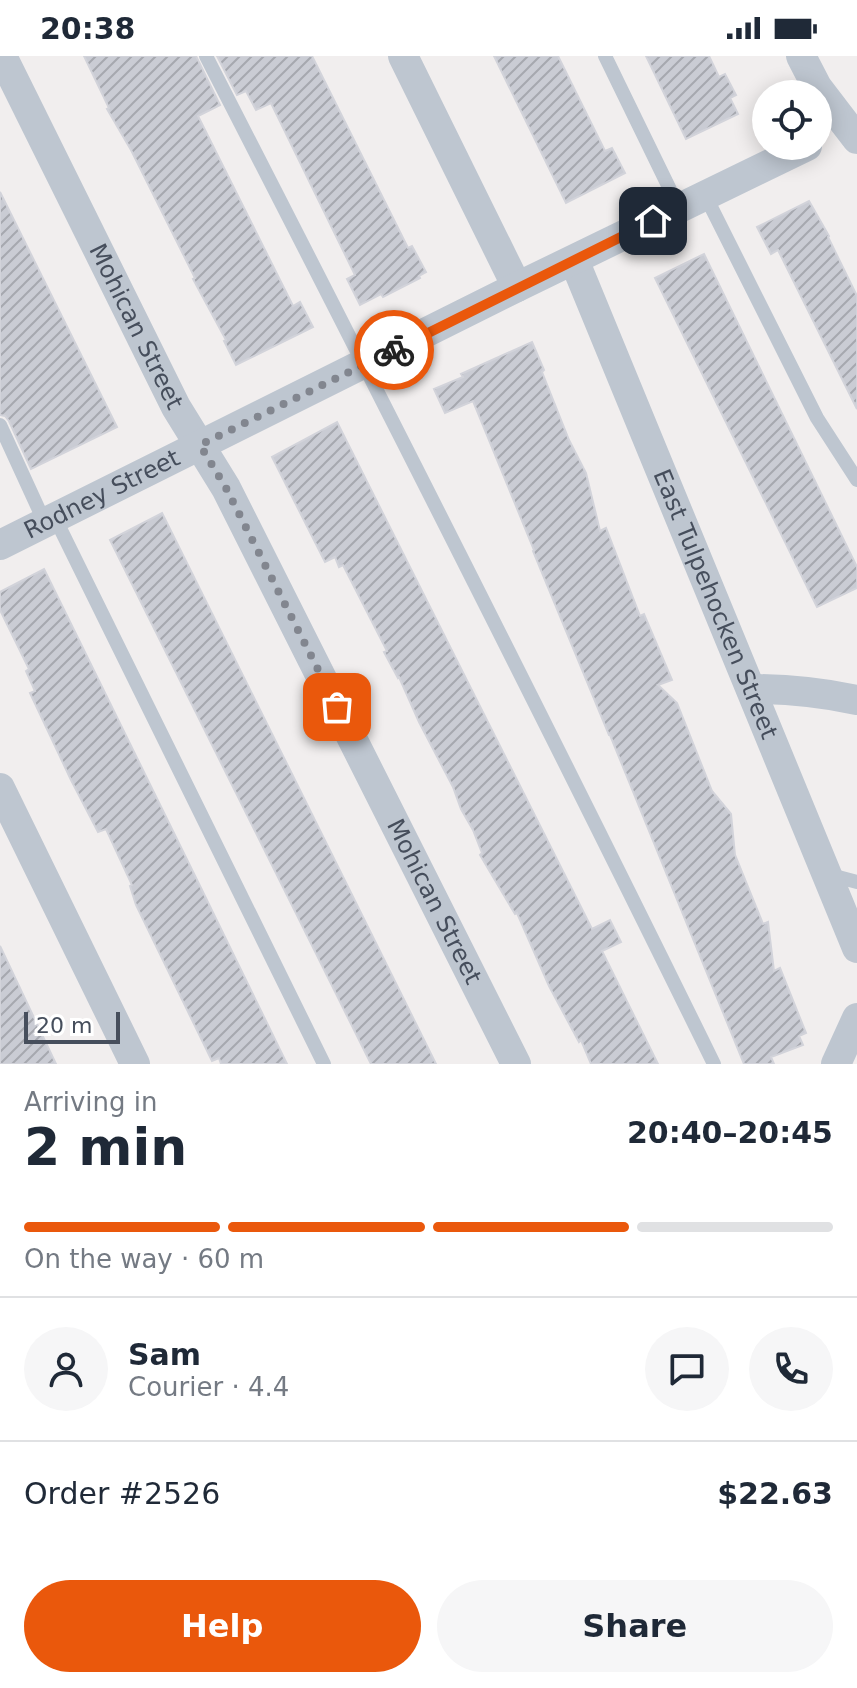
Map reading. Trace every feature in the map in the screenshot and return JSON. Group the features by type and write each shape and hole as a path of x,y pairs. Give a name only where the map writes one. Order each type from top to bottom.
{"street":[{"name":"Mohican Street","path":"2,56 176,407 226,488 516,1064"},
{"path":"403,56 517,287"},
{"path":"801,56 817,87 854,129 832,136"},
{"name":"Rodney Street","path":"0,545 778,160"},
{"name":"East Tulpehocken Street","path":"574,260 857,948"},
{"path":"751,689 823,692 857,700"},
{"path":"0,788 135,1064"},
{"path":"836,1064 857,1018"}],"lane":[{"path":"206,56 365,364 714,1064"},
{"path":"605,56 817,418 857,480"},
{"path":"0,425 324,1064"},
{"path":"827,874 857,882"}],"building":[{"path":"84,56 196,56 220,105 198,116 293,306 300,302 313,327 236,365 131,150 107,109"},
{"path":"217,56 312,56 408,248 412,246 426,272 420,278 360,305 347,279 355,275 271,103 256,110 246,91 237,95"},
{"path":"494,56 558,56 605,151 612,148 625,173 566,203"},
{"path":"646,56 709,56 719,77 725,74 736,95 730,98 738,114 686,139"},
{"path":"0,192 117,427 31,469 9,421 0,415"},
{"path":"809,201 857,296 857,409 778,250 771,254 757,227"},
{"path":"704,254 857,567 857,588 817,607 655,278"},
{"path":"532,342 569,440 586,473 600,531 606,528 640,616 644,614 672,680 658,685 677,703 712,791 731,814 735,855 763,924 768,922 774,971 780,968 806,1033 799,1036 803,1045 771,1057 774,1064 744,1064 473,401 445,413 434,389"},
{"path":"337,422 592,929 610,920 621,942 602,951 658,1064 591,1064 581,1040 579,1042 549,986 517,913 480,855 482,853 473,830 453,787 343,565 339,567 335,557 325,562 272,457"},
{"path":"162,513 436,1064 371,1064 110,540"},
{"path":"44,569 287,1064 221,1064 219,1058 212,1061 136,905 132,885 106,829 98,832 71,780 30,693 35,691 26,671 29,669 0,610 0,592"},
{"path":"0,946 56,1064 0,1064"}],"way so far":[{"path":"337,707 226,488 200,445 394,350"}],"route":[{"path":"394,350 653,221"}]}
